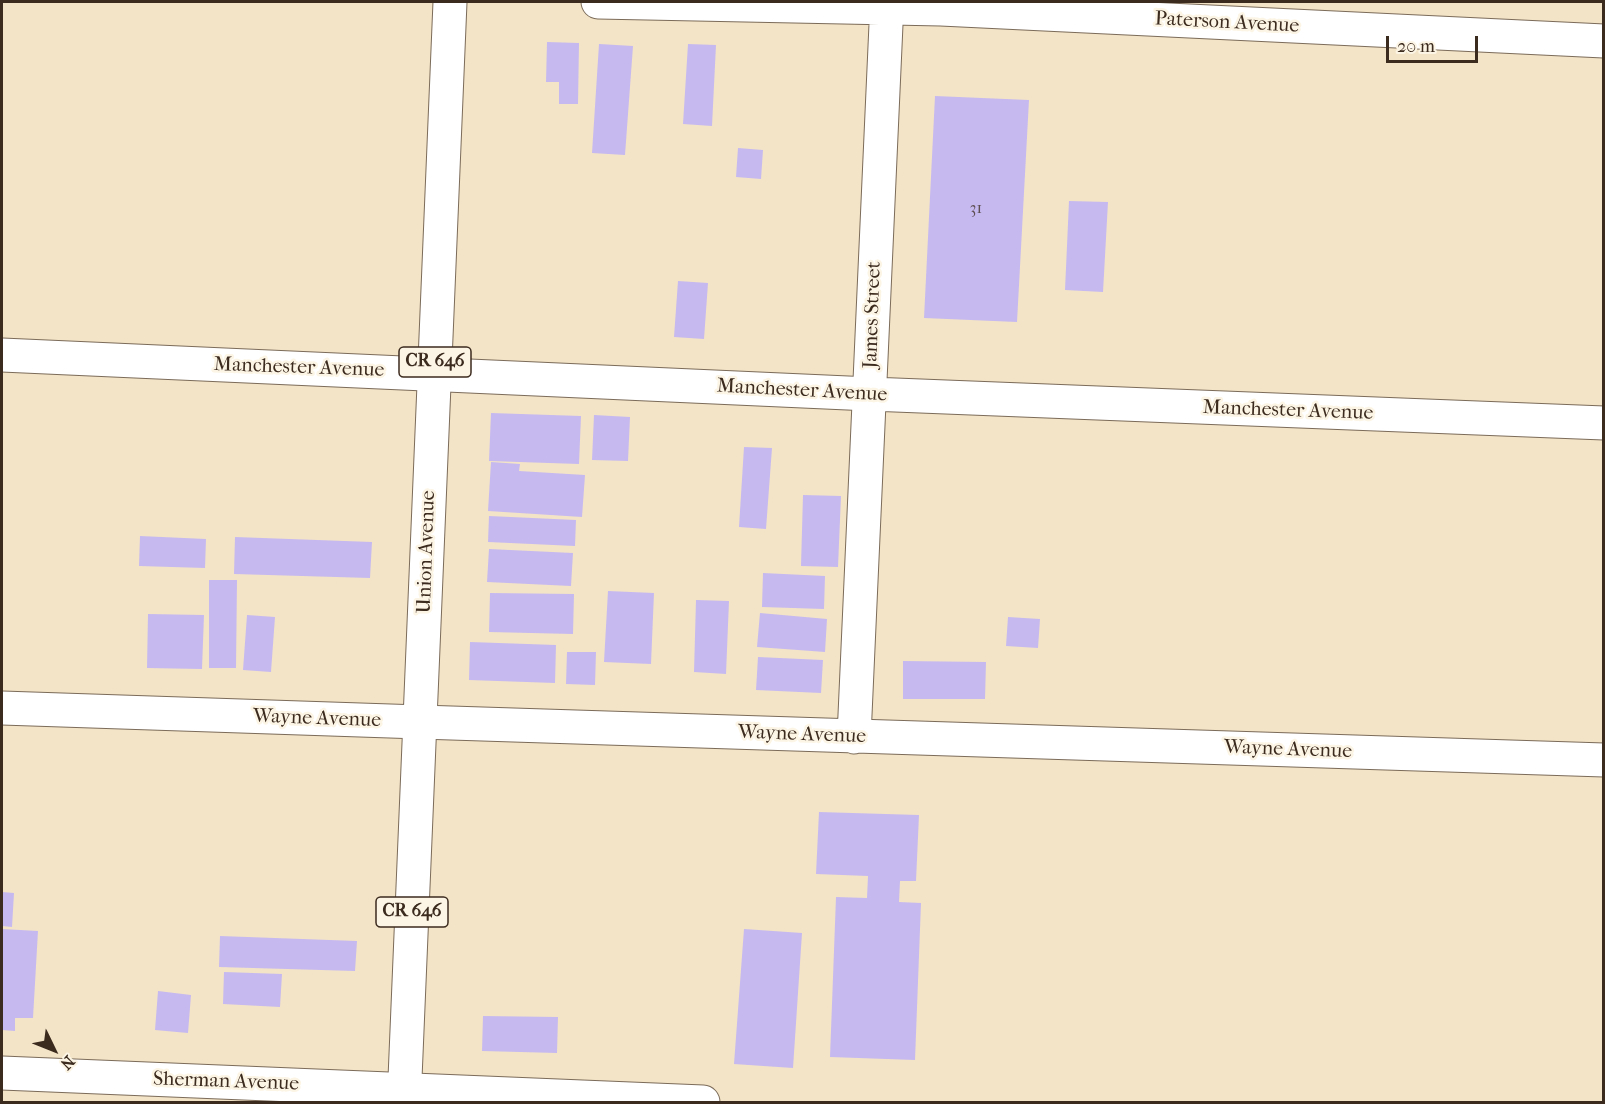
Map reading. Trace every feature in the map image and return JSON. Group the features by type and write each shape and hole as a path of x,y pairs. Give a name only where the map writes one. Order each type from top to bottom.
{"street":[{"name":"Union Avenue","path":"404,1096 450,2"},
{"name":"Paterson Avenue","path":"598,2 886,5 1604,41"},
{"name":"James Street","path":"854,737 886,5"},
{"name":"Manchester Avenue","path":"2,355 870,394 1604,423"},
{"name":"Wayne Avenue","path":"2,708 1604,760"},
{"name":"Sherman Avenue","path":"2,1073 233,1092 702,1102"}],"building":[{"path":"547,42 579,43 578,104 559,104 559,82 546,82"},
{"path":"599,44 633,46 625,155 592,153"},
{"path":"688,44 716,45 712,126 683,124"},
{"path":"935,96 1029,100 1017,322 924,318"},
{"path":"738,148 763,150 761,179 736,177"},
{"path":"1069,201 1108,202 1103,292 1065,290"},
{"path":"678,281 708,283 704,339 674,337"},
{"path":"491,413 581,416 579,464 489,461"},
{"path":"594,415 630,417 628,461 592,460"},
{"path":"744,447 772,448 766,529 739,527"},
{"path":"491,462 520,464 519,471 585,475 582,517 488,511"},
{"path":"803,495 841,496 838,567 801,566"},
{"path":"489,516 576,520 575,546 488,542"},
{"path":"140,536 206,539 205,568 139,566"},
{"path":"235,537 372,542 370,578 234,574"},
{"path":"489,549 573,553 571,586 487,582"},
{"path":"763,573 825,576 824,609 762,607"},
{"path":"209,580 237,580 236,668 209,668"},
{"path":"608,591 654,593 651,664 604,662"},
{"path":"490,593 574,594 573,634 489,632"},
{"path":"696,600 729,601 726,674 694,672"},
{"path":"760,613 827,619 825,652 757,647"},
{"path":"148,614 204,615 202,669 147,668"},
{"path":"247,615 275,617 271,672 243,670"},
{"path":"1008,617 1040,619 1038,648 1006,646"},
{"path":"470,642 556,645 555,683 469,680"},
{"path":"567,652 596,652 595,685 566,684"},
{"path":"758,657 823,660 821,693 756,690"},
{"path":"903,661 986,662 985,699 903,699"},
{"path":"819,812 919,815 916,881 900,881 899,902 921,903 915,1060 830,1057 836,897 867,898 868,876 816,874"},
{"path":"2,892 14,893 12,927 2,926"},
{"path":"2,929 38,931 33,1018 15,1018 15,1031 2,1030"},
{"path":"744,929 802,933 793,1068 734,1064"},
{"path":"220,936 357,941 355,971 219,967"},
{"path":"224,972 282,974 280,1007 223,1004"},
{"path":"158,991 191,995 188,1033 155,1030"},
{"path":"483,1016 558,1017 557,1053 482,1051"}]}
